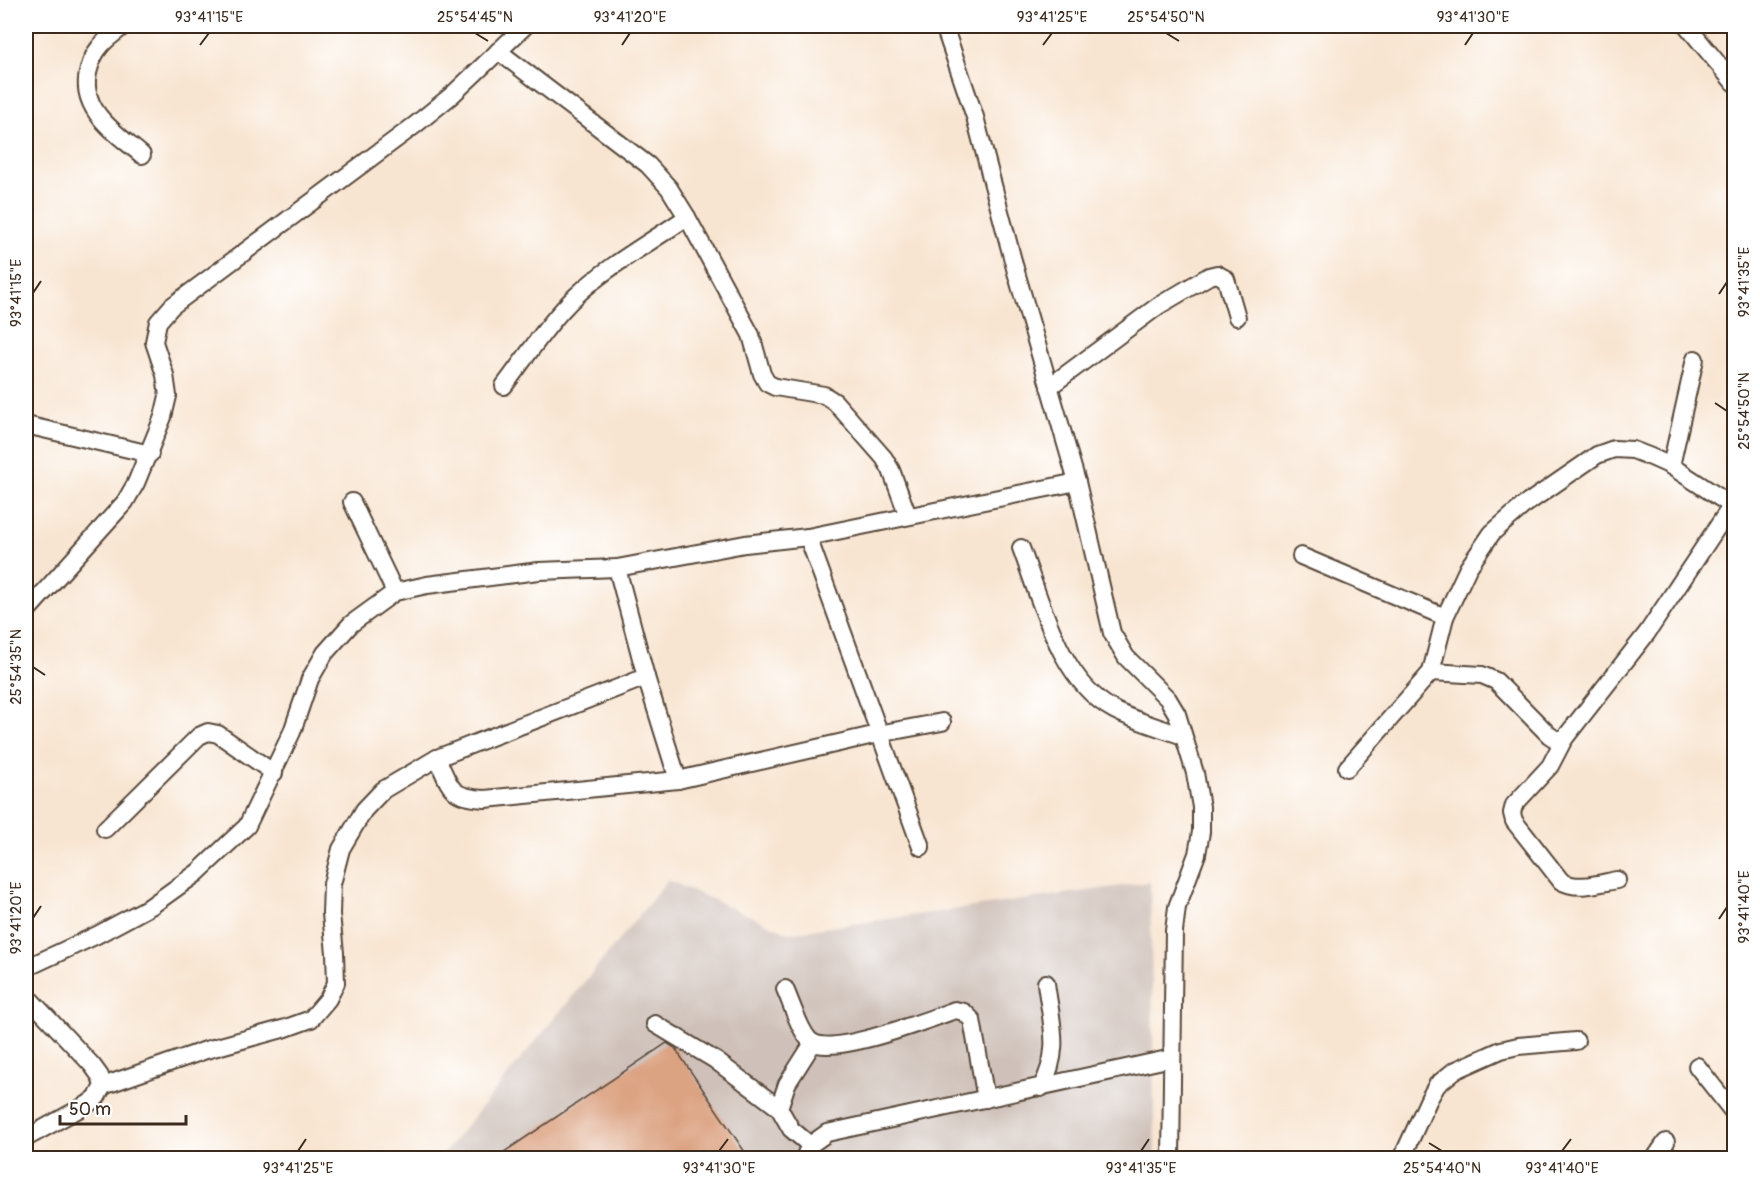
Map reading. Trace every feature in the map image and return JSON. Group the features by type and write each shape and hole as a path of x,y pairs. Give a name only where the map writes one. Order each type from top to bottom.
{"street":[{"path":"123,26 99,47 87,78 87,94 91,107 105,124 142,155"},
{"path":"26,612 125,502 150,454 168,396 165,375 154,342 158,322 172,306 452,95 525,26"},
{"path":"944,26 975,117 1016,273 1077,482 1112,633 1126,657 1168,699 1177,714 1195,772 1201,807 1201,832 1197,854 1177,907 1174,931 1171,1158"},
{"path":"1687,26 1734,83"},
{"path":"498,51 648,165 669,188 751,335 762,374 767,383 776,387 818,393 835,402 884,458 891,470 908,516"},
{"path":"504,386 576,295 687,217"},
{"path":"1049,387 1158,306 1209,276 1217,274 1226,279 1237,316"},
{"path":"1671,466 1695,359"},
{"path":"26,425 150,454"},
{"path":"1347,768 1431,672 1445,617 1468,568 1492,533 1523,506 1597,455 1614,449 1633,450 1671,466 1733,506 1647,633 1564,739 1550,766 1514,805 1512,813 1514,821 1562,881 1568,885 1577,886 1617,880"},
{"path":"26,968 97,935 151,906 197,873 247,826 292,732 310,679 325,653 351,624 395,592 427,585 539,570 617,568 745,544 808,537 1077,482"},
{"path":"352,502 395,592"},
{"path":"808,537 921,847"},
{"path":"1021,548 1055,639 1072,670 1097,698 1113,709 1184,736"},
{"path":"1301,556 1445,617"},
{"path":"617,568 646,676 678,780"},
{"path":"1431,672 1482,675 1496,681 1549,735 1555,739 1564,739"},
{"path":"26,1138 88,1104 97,1097 103,1086 206,1050 310,1019 328,999 336,983 331,904 332,884 341,849 364,810 383,790 436,758 646,676"},
{"path":"436,758 451,788 459,796 485,799 678,780 878,734 942,722"},
{"path":"105,829 199,736 208,732 218,734 274,772"},
{"path":"1041,1088 1050,1072 1055,1049 1046,983"},
{"path":"785,989 806,1037 822,1046 880,1037 955,1010 964,1012 972,1020 986,1099"},
{"path":"26,995 92,1065 100,1076 103,1086"},
{"path":"655,1024 715,1060 779,1108 807,1152 827,1133 1172,1058"},
{"path":"1402,1158 1437,1085 1454,1071 1509,1048 1576,1041"},
{"path":"779,1108 788,1084 813,1043"},
{"path":"1697,1066 1734,1113"},
{"path":"1655,1158 1666,1142"}],"shaded area":[{"path":"668,880 789,933 1150,882 1155,1158 440,1158"}],"building":[{"path":"667,1043 675,1048 749,1158 495,1158"}]}
